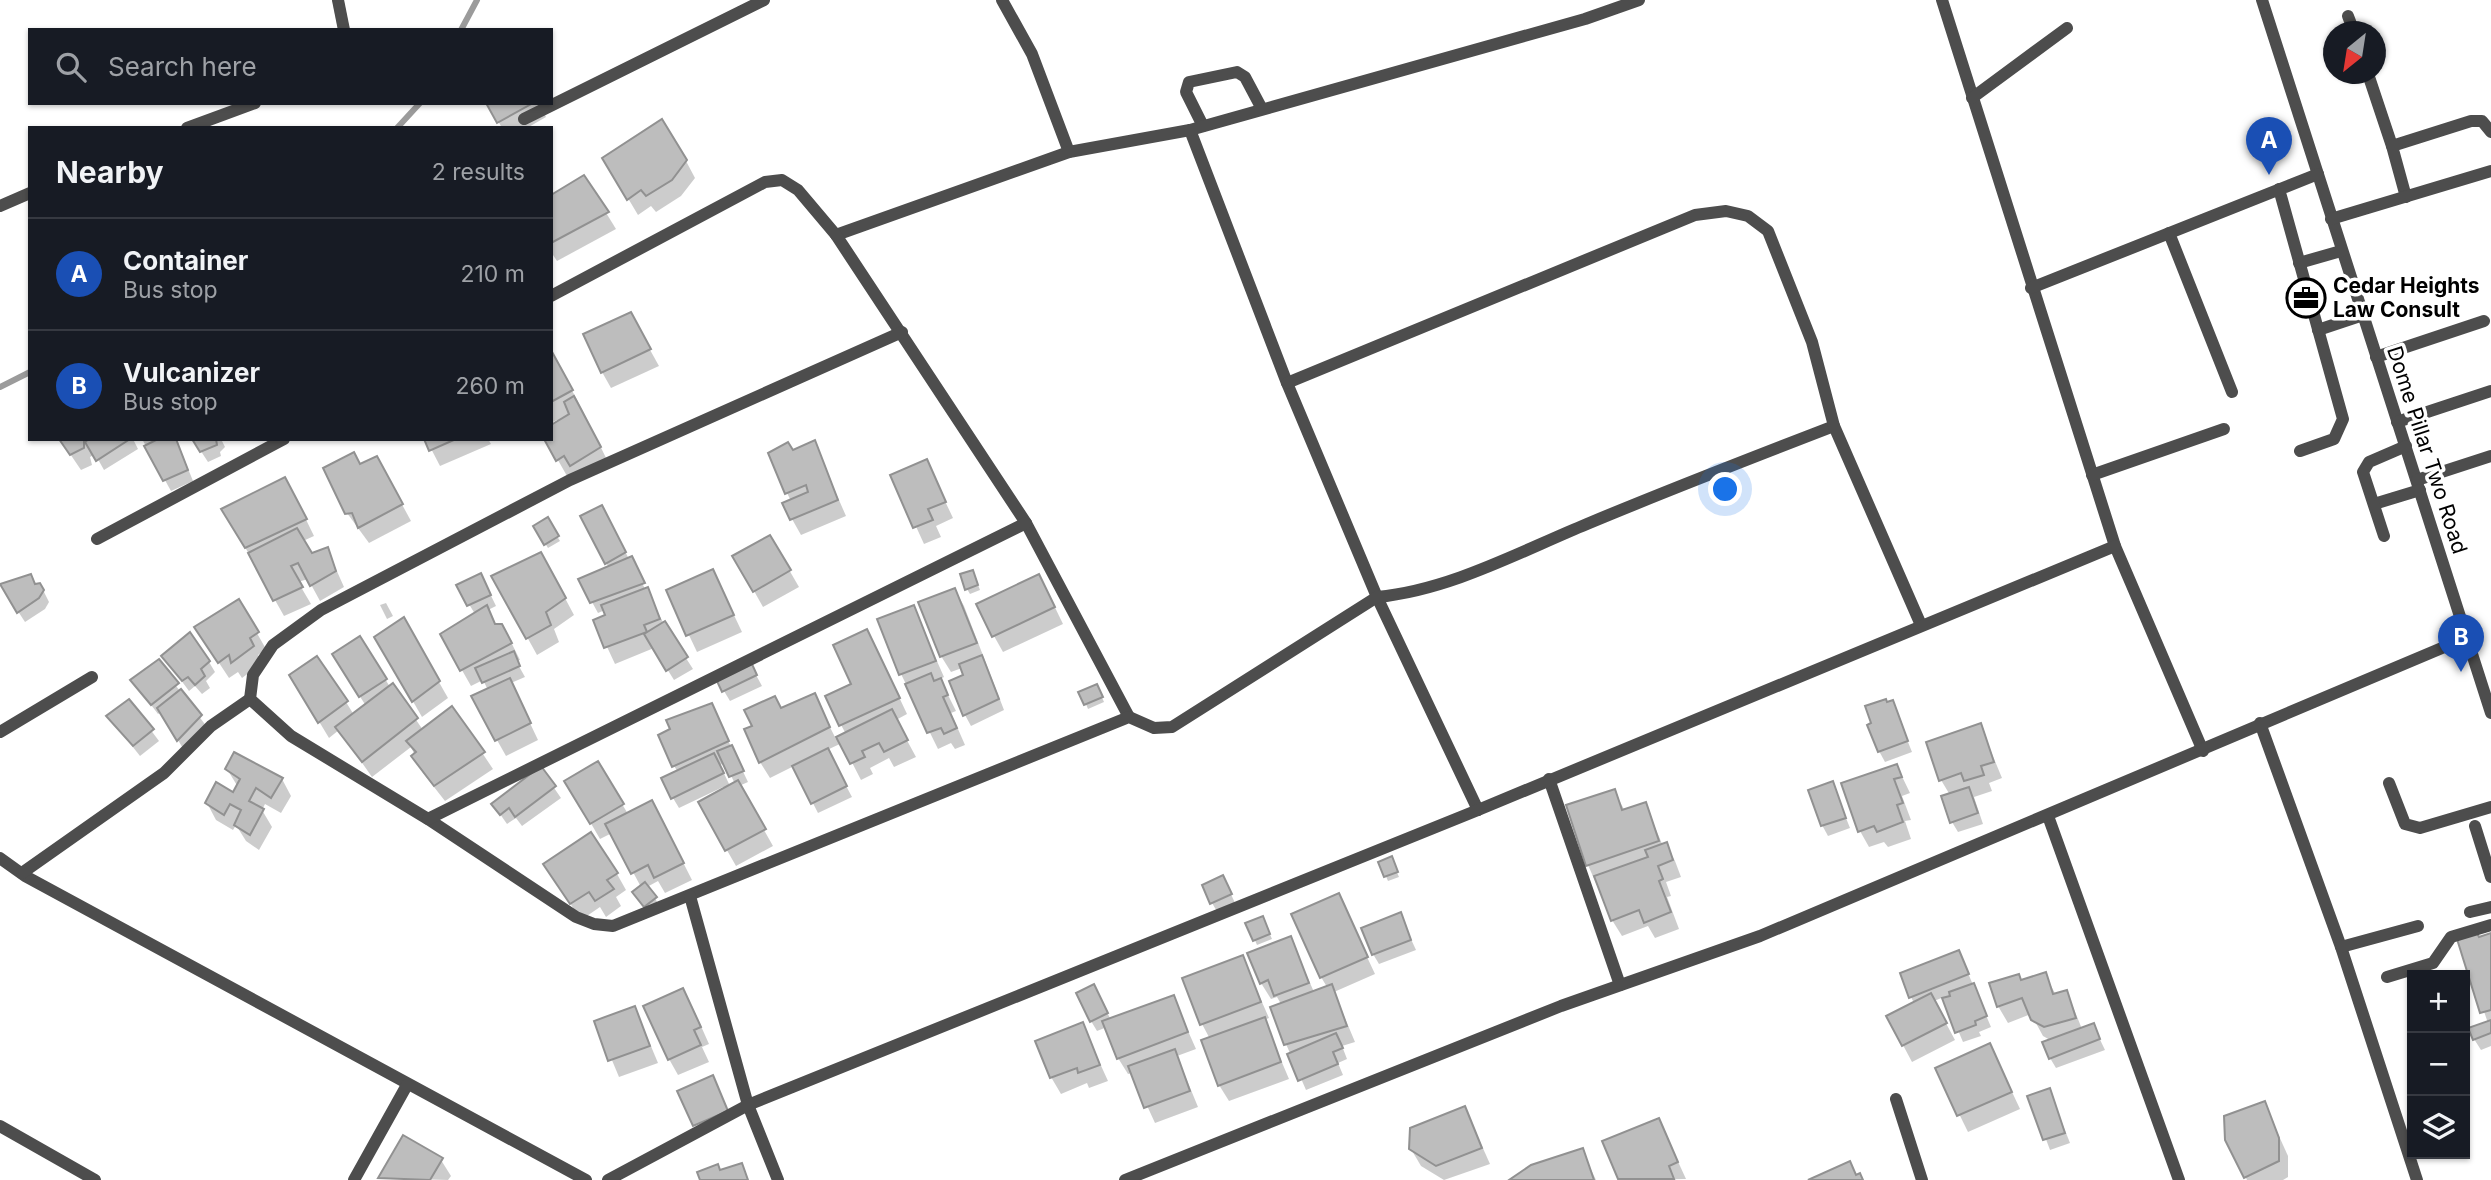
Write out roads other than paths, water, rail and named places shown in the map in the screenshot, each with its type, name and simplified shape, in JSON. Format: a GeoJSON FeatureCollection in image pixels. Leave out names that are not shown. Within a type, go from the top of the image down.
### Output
{"type":"FeatureCollection","features":[{"type":"Feature","properties":{"kind":"street"},"geometry":{"type":"LineString","coordinates":[[338,0],[344,28]]}},
{"type":"Feature","properties":{"kind":"street"},"geometry":{"type":"LineString","coordinates":[[553,105],[764,0]]}},
{"type":"Feature","properties":{"kind":"street"},"geometry":{"type":"LineString","coordinates":[[1002,0],[1032,54],[1069,152]]}},
{"type":"Feature","properties":{"kind":"street"},"geometry":{"type":"LineString","coordinates":[[836,235],[1069,152],[1197,128],[1585,19],[1639,0]]}},
{"type":"Feature","properties":{"kind":"street"},"geometry":{"type":"LineString","coordinates":[[1942,0],[2031,288],[2115,546],[2203,751]]}},
{"type":"Feature","properties":{"kind":"street","name":"Dome Pillar Two Road"},"geometry":{"type":"LineString","coordinates":[[2262,0],[2491,713]]}},
{"type":"Feature","properties":{"kind":"street"},"geometry":{"type":"LineString","coordinates":[[2348,16],[2350,21]]}},
{"type":"Feature","properties":{"kind":"street"},"geometry":{"type":"LineString","coordinates":[[1972,98],[2067,28]]}},
{"type":"Feature","properties":{"kind":"street"},"geometry":{"type":"LineString","coordinates":[[1262,109],[1245,77],[1237,72],[1189,82],[1186,92],[1287,383],[1377,597],[1478,810]]}},
{"type":"Feature","properties":{"kind":"street"},"geometry":{"type":"LineString","coordinates":[[2371,84],[2406,197]]}},
{"type":"Feature","properties":{"kind":"street"},"geometry":{"type":"LineString","coordinates":[[192,126],[250,105]]}},
{"type":"Feature","properties":{"kind":"street"},"geometry":{"type":"LineString","coordinates":[[524,119],[552,105]]}},
{"type":"Feature","properties":{"kind":"street"},"geometry":{"type":"LineString","coordinates":[[2392,145],[2471,121],[2482,121],[2491,132]]}},
{"type":"Feature","properties":{"kind":"street"},"geometry":{"type":"LineString","coordinates":[[2331,219],[2491,171]]}},
{"type":"Feature","properties":{"kind":"street"},"geometry":{"type":"LineString","coordinates":[[2031,288],[2318,174]]}},
{"type":"Feature","properties":{"kind":"street"},"geometry":{"type":"LineString","coordinates":[[553,295],[765,182],[782,180],[798,190],[836,235],[1026,523],[1129,718],[1154,728],[1171,727],[1377,597],[1411,593],[1467,573],[1662,492],[1834,426]]}},
{"type":"Feature","properties":{"kind":"street"},"geometry":{"type":"LineString","coordinates":[[2279,190],[2343,419],[2334,439],[2300,451]]}},
{"type":"Feature","properties":{"kind":"street"},"geometry":{"type":"LineString","coordinates":[[0,206],[28,194]]}},
{"type":"Feature","properties":{"kind":"street"},"geometry":{"type":"LineString","coordinates":[[1287,383],[1695,215],[1726,211],[1748,216],[1768,231],[1812,342],[1834,426],[1921,625]]}},
{"type":"Feature","properties":{"kind":"street"},"geometry":{"type":"LineString","coordinates":[[2169,233],[2232,392]]}},
{"type":"Feature","properties":{"kind":"street"},"geometry":{"type":"LineString","coordinates":[[2299,263],[2342,251]]}},
{"type":"Feature","properties":{"kind":"street"},"geometry":{"type":"LineString","coordinates":[[2318,330],[2363,315]]}},
{"type":"Feature","properties":{"kind":"street"},"geometry":{"type":"LineString","coordinates":[[2376,356],[2484,321]]}},
{"type":"Feature","properties":{"kind":"street"},"geometry":{"type":"LineString","coordinates":[[22,873],[164,774],[211,726],[250,699],[253,675],[273,645],[321,610],[570,480],[902,332]]}},
{"type":"Feature","properties":{"kind":"street"},"geometry":{"type":"LineString","coordinates":[[2398,422],[2491,391]]}},
{"type":"Feature","properties":{"kind":"street"},"geometry":{"type":"LineString","coordinates":[[2092,475],[2224,429]]}},
{"type":"Feature","properties":{"kind":"street"},"geometry":{"type":"LineString","coordinates":[[97,539],[281,441]]}},
{"type":"Feature","properties":{"kind":"street"},"geometry":{"type":"LineString","coordinates":[[2384,536],[2363,472],[2365,466],[2406,446]]}},
{"type":"Feature","properties":{"kind":"street"},"geometry":{"type":"LineString","coordinates":[[2374,504],[2491,456]]}},
{"type":"Feature","properties":{"kind":"street"},"geometry":{"type":"LineString","coordinates":[[428,819],[1026,523]]}},
{"type":"Feature","properties":{"kind":"street"},"geometry":{"type":"LineString","coordinates":[[608,1180],[748,1105],[1478,810],[2115,546]]}},
{"type":"Feature","properties":{"kind":"street"},"geometry":{"type":"LineString","coordinates":[[1125,1180],[1620,985],[1760,936],[2468,637]]}},
{"type":"Feature","properties":{"kind":"street"},"geometry":{"type":"LineString","coordinates":[[0,732],[92,677]]}},
{"type":"Feature","properties":{"kind":"street"},"geometry":{"type":"LineString","coordinates":[[250,699],[291,736],[428,819],[576,917],[594,924],[612,926],[1129,718]]}},
{"type":"Feature","properties":{"kind":"street"},"geometry":{"type":"LineString","coordinates":[[2260,723],[2341,947],[2417,1180]]}},
{"type":"Feature","properties":{"kind":"street"},"geometry":{"type":"LineString","coordinates":[[1549,779],[1620,985]]}},
{"type":"Feature","properties":{"kind":"street"},"geometry":{"type":"LineString","coordinates":[[2389,783],[2405,824],[2412,827],[2420,828],[2491,807]]}},
{"type":"Feature","properties":{"kind":"street"},"geometry":{"type":"LineString","coordinates":[[2048,816],[2179,1180]]}},
{"type":"Feature","properties":{"kind":"street"},"geometry":{"type":"LineString","coordinates":[[2475,826],[2486,841],[2491,877]]}},
{"type":"Feature","properties":{"kind":"street"},"geometry":{"type":"LineString","coordinates":[[0,858],[22,873],[407,1085],[586,1180]]}},
{"type":"Feature","properties":{"kind":"street"},"geometry":{"type":"LineString","coordinates":[[690,896],[748,1105],[778,1180]]}},
{"type":"Feature","properties":{"kind":"street"},"geometry":{"type":"LineString","coordinates":[[2470,912],[2491,907]]}},
{"type":"Feature","properties":{"kind":"street"},"geometry":{"type":"LineString","coordinates":[[2387,977],[2433,962],[2451,937],[2491,925]]}},
{"type":"Feature","properties":{"kind":"street"},"geometry":{"type":"LineString","coordinates":[[2341,947],[2418,926]]}},
{"type":"Feature","properties":{"kind":"street"},"geometry":{"type":"LineString","coordinates":[[355,1180],[407,1085]]}},
{"type":"Feature","properties":{"kind":"street"},"geometry":{"type":"LineString","coordinates":[[1896,1099],[1923,1180]]}},
{"type":"Feature","properties":{"kind":"street"},"geometry":{"type":"LineString","coordinates":[[0,1126],[95,1180]]}},
{"type":"Feature","properties":{"kind":"waterway"},"geometry":{"type":"LineString","coordinates":[[462,28],[477,0]]}},
{"type":"Feature","properties":{"kind":"waterway"},"geometry":{"type":"LineString","coordinates":[[399,126],[418,105]]}},
{"type":"Feature","properties":{"kind":"waterway"},"geometry":{"type":"LineString","coordinates":[[0,387],[28,373]]}},
{"type":"Feature","properties":{"kind":"place","name":"Container"},"geometry":{"type":"Point","coordinates":[2269,175]}},
{"type":"Feature","properties":{"kind":"place","name":"Cedar Heights Law Consult"},"geometry":{"type":"Point","coordinates":[2306,298]}},
{"type":"Feature","properties":{"kind":"place","name":"Vulcanizer"},"geometry":{"type":"Point","coordinates":[2461,672]}}]}
